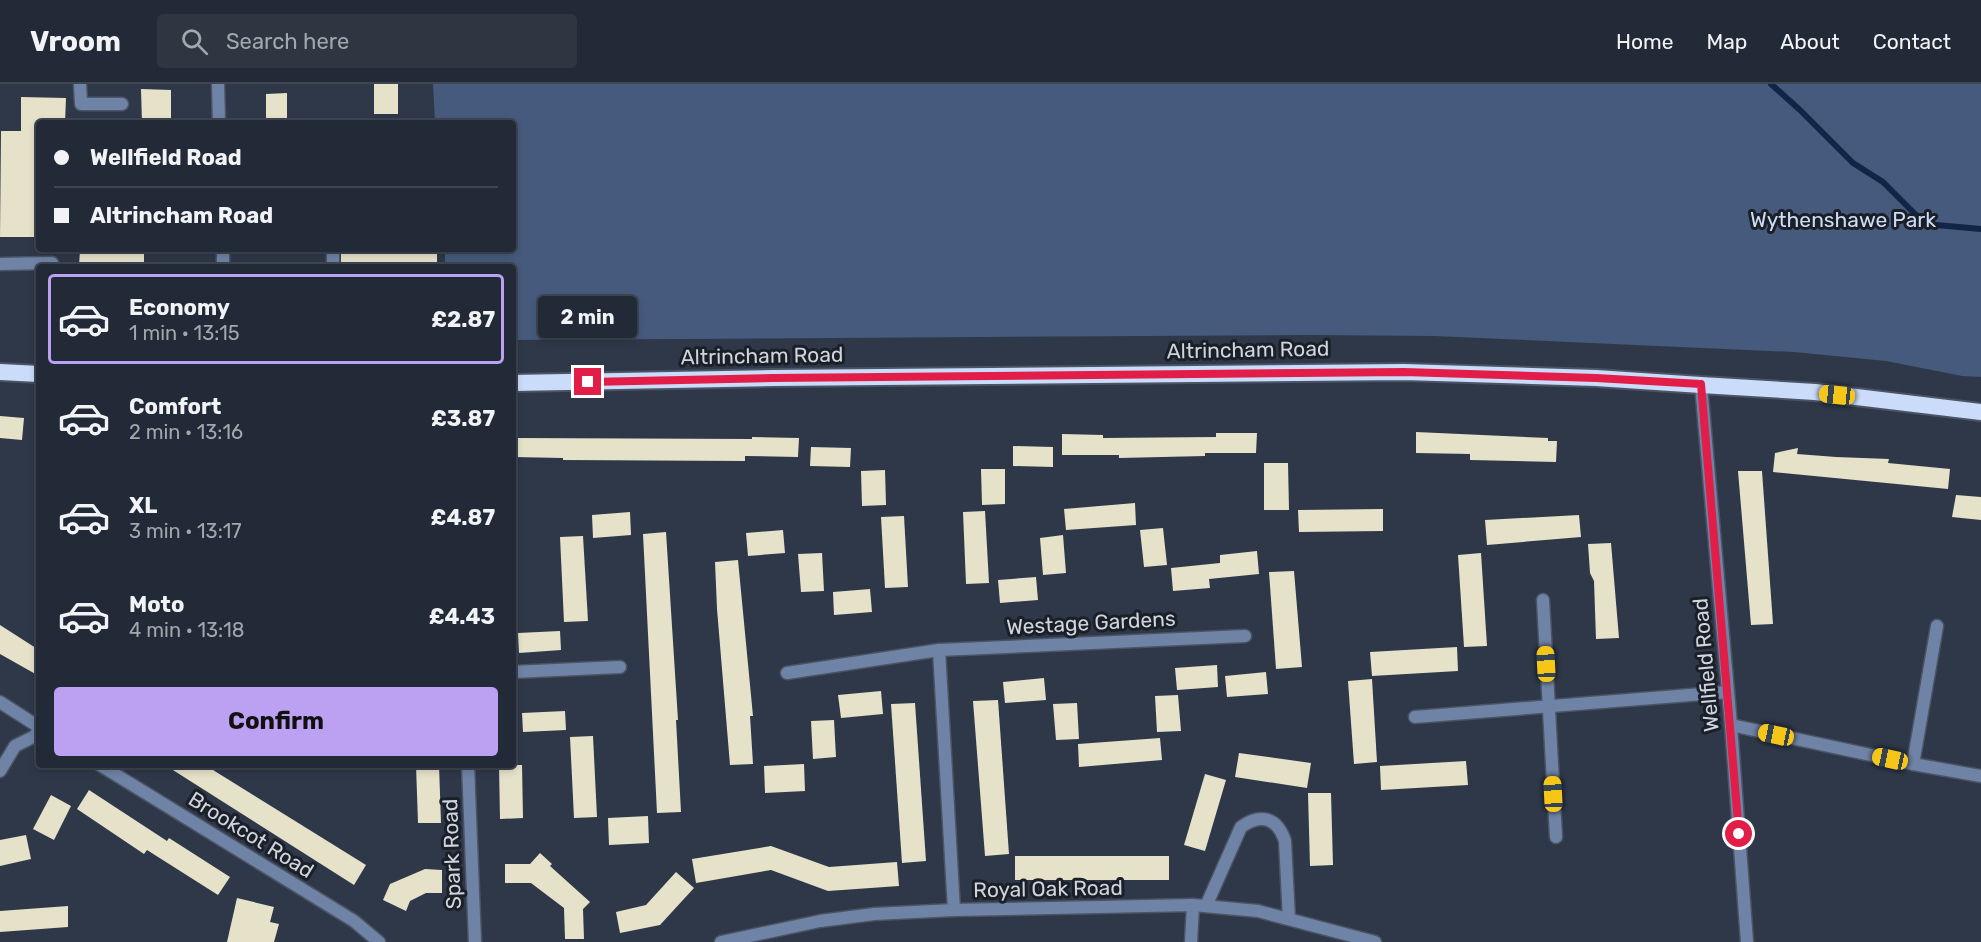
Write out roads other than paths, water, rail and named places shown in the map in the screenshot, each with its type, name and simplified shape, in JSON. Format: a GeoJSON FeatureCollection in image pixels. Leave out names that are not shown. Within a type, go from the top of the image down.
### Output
{"type":"FeatureCollection","features":[{"type":"Feature","properties":{"kind":"highway"},"geometry":{"type":"LineString","coordinates":[[0,372],[36,374]]}},
{"type":"Feature","properties":{"kind":"highway","name":"Altrincham Road"},"geometry":{"type":"LineString","coordinates":[[516,383],[1404,372],[1701,384],[1826,394],[1981,412]]}},
{"type":"Feature","properties":{"kind":"street"},"geometry":{"type":"LineString","coordinates":[[80,84],[81,104],[122,104]]}},
{"type":"Feature","properties":{"kind":"street"},"geometry":{"type":"LineString","coordinates":[[218,84],[219,120]]}},
{"type":"Feature","properties":{"kind":"street"},"geometry":{"type":"LineString","coordinates":[[0,264],[52,263]]}},
{"type":"Feature","properties":{"kind":"street","name":"Wellfield Road"},"geometry":{"type":"LineString","coordinates":[[1701,384],[1731,725],[1747,942]]}},
{"type":"Feature","properties":{"kind":"street"},"geometry":{"type":"LineString","coordinates":[[1543,600],[1556,837]]}},
{"type":"Feature","properties":{"kind":"street"},"geometry":{"type":"LineString","coordinates":[[1913,764],[1937,626]]}},
{"type":"Feature","properties":{"kind":"street","name":"Westage Gardens"},"geometry":{"type":"LineString","coordinates":[[787,673],[939,650],[1245,636]]}},
{"type":"Feature","properties":{"kind":"street"},"geometry":{"type":"LineString","coordinates":[[939,650],[954,910]]}},
{"type":"Feature","properties":{"kind":"street"},"geometry":{"type":"LineString","coordinates":[[516,672],[620,667]]}},
{"type":"Feature","properties":{"kind":"street"},"geometry":{"type":"LineString","coordinates":[[1415,717],[1728,692]]}},
{"type":"Feature","properties":{"kind":"street"},"geometry":{"type":"LineString","coordinates":[[0,702],[36,726]]}},
{"type":"Feature","properties":{"kind":"street"},"geometry":{"type":"LineString","coordinates":[[1731,725],[1913,764],[1981,776]]}},
{"type":"Feature","properties":{"kind":"street"},"geometry":{"type":"LineString","coordinates":[[0,771],[15,746],[36,734]]}},
{"type":"Feature","properties":{"kind":"street","name":"Brookcot Road"},"geometry":{"type":"LineString","coordinates":[[105,768],[354,921],[379,942]]}},
{"type":"Feature","properties":{"kind":"street","name":"Spark Road"},"geometry":{"type":"LineString","coordinates":[[468,768],[475,942]]}},
{"type":"Feature","properties":{"kind":"street"},"geometry":{"type":"LineString","coordinates":[[1191,942],[1200,906],[1240,827],[1261,819],[1272,821],[1281,829],[1284,841],[1289,919]]}},
{"type":"Feature","properties":{"kind":"street","name":"Royal Oak Road"},"geometry":{"type":"LineString","coordinates":[[721,942],[756,938],[820,921],[862,915],[954,910],[1200,906],[1258,911],[1375,942]]}},
{"type":"Feature","properties":{"kind":"waterway"},"geometry":{"type":"LineString","coordinates":[[1771,84],[1853,163],[1883,182],[1925,224],[1981,229]]}},
{"type":"Feature","properties":{"kind":"park label","name":"Wythenshawe Park"},"geometry":{"type":"Point","coordinates":[1843,220]}}]}
